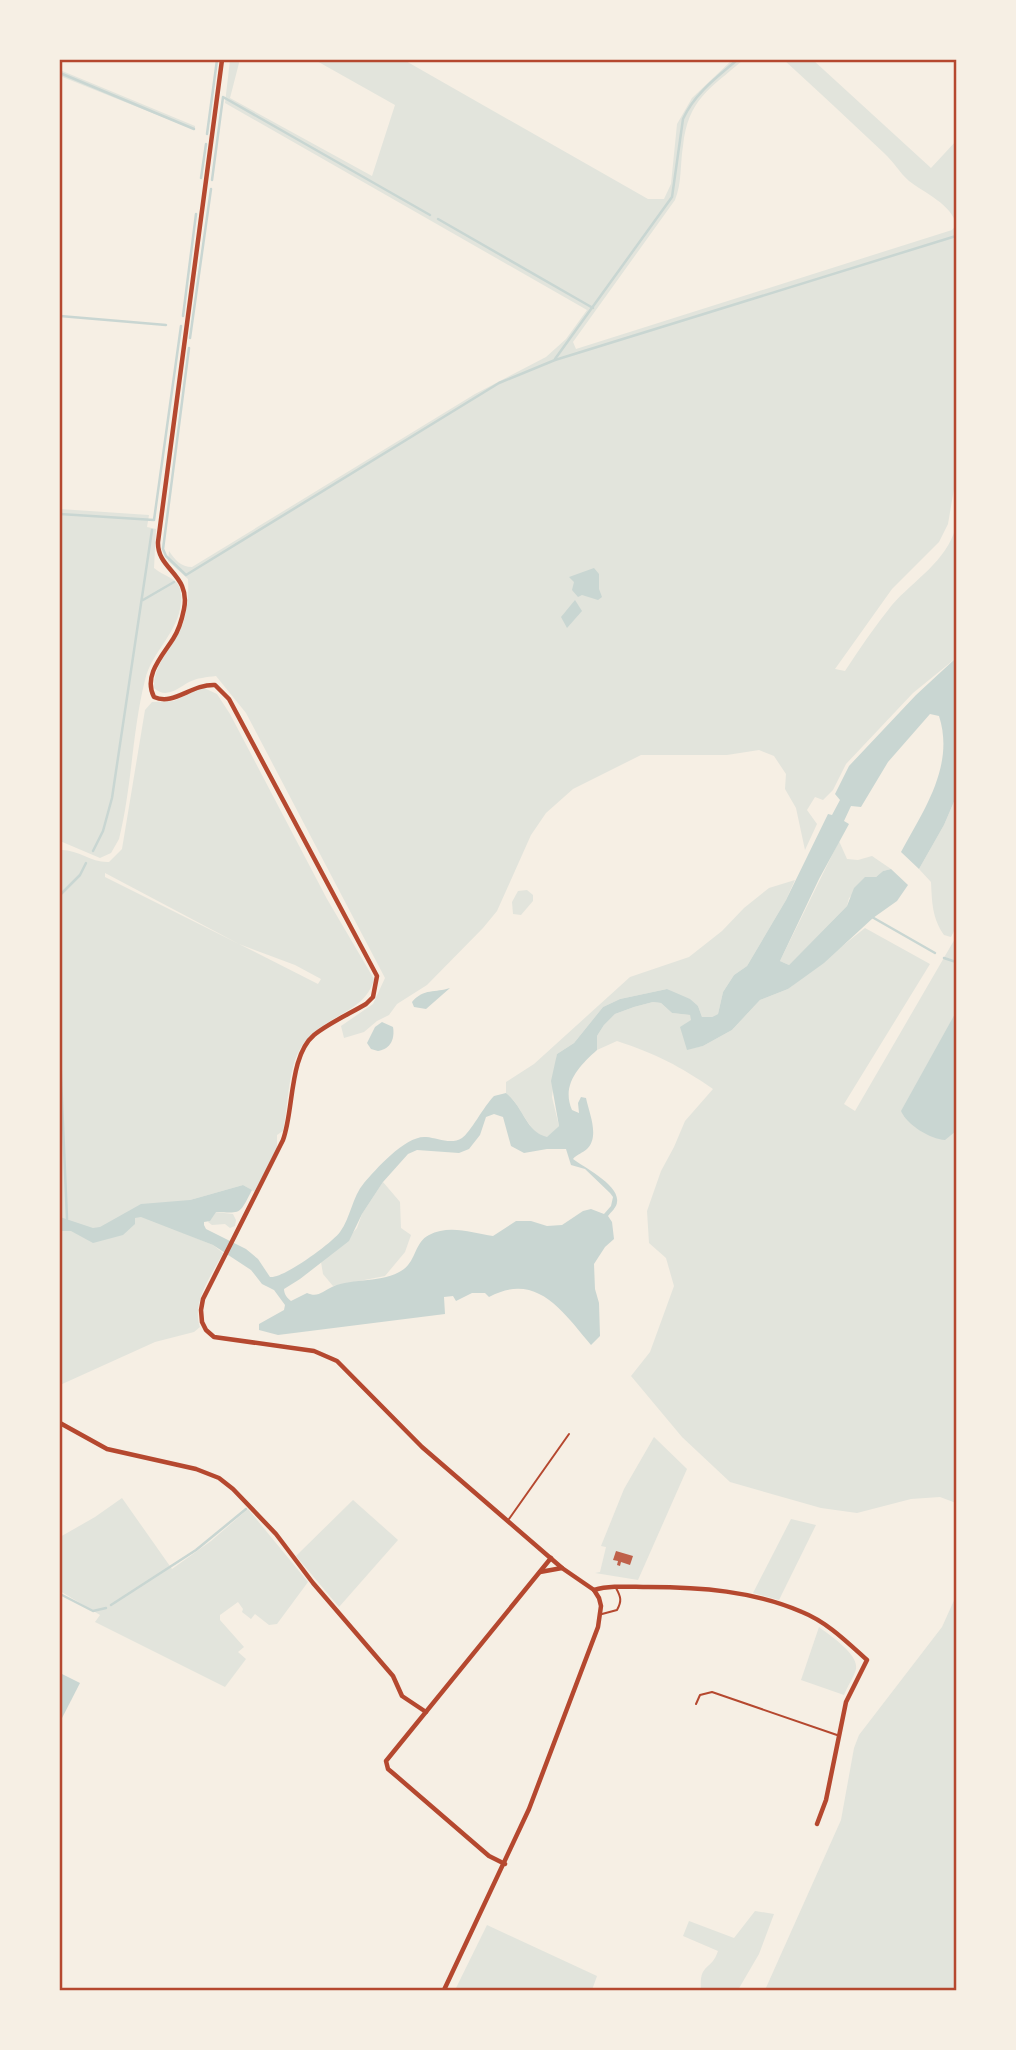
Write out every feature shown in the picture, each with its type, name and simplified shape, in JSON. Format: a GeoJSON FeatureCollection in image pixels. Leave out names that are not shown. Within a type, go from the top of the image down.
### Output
{"type":"FeatureCollection","features":[{"type":"Feature","properties":{"kind":"street"},"geometry":{"type":"LineString","coordinates":[[222,60],[158,541],[160,555],[184,586],[185,601],[180,624],[153,671],[151,691],[154,697],[169,700],[195,687],[215,685],[229,699],[377,976],[373,997],[313,1036],[303,1050],[297,1066],[287,1130],[235,1239],[203,1298],[201,1318],[206,1330],[218,1339],[302,1349],[333,1357],[422,1447],[562,1568],[594,1590],[599,1598],[601,1614],[559,1733],[505,1864],[444,1990]]}},
{"type":"Feature","properties":{"kind":"street"},"geometry":{"type":"LineString","coordinates":[[60,1423],[107,1449],[196,1469],[219,1478],[233,1489],[276,1534],[313,1583],[393,1676],[402,1696],[426,1712]]}},
{"type":"Feature","properties":{"kind":"street"},"geometry":{"type":"LineString","coordinates":[[505,1864],[489,1856],[386,1765],[387,1759],[551,1558]]}},
{"type":"Feature","properties":{"kind":"street"},"geometry":{"type":"LineString","coordinates":[[539,1572],[562,1568]]}},
{"type":"Feature","properties":{"kind":"street"},"geometry":{"type":"LineString","coordinates":[[594,1590],[615,1587],[700,1588],[775,1602],[804,1612],[827,1626],[867,1660],[846,1702],[826,1800],[817,1824]]}},
{"type":"Feature","properties":{"kind":"lane"},"geometry":{"type":"LineString","coordinates":[[508,1521],[569,1434]]}},
{"type":"Feature","properties":{"kind":"lane"},"geometry":{"type":"LineString","coordinates":[[601,1614],[617,1610],[621,1604],[621,1597],[615,1587]]}},
{"type":"Feature","properties":{"kind":"lane"},"geometry":{"type":"LineString","coordinates":[[696,1704],[700,1695],[712,1692],[838,1735]]}},
{"type":"Feature","properties":{"kind":"shaded area"},"geometry":{"type":"Polygon","coordinates":[[[230,60],[238,60],[239,63],[230,98],[372,176],[395,105],[315,60],[404,60],[648,199],[664,199],[671,184],[677,124],[692,98],[732,60],[743,60],[702,96],[695,106],[686,130],[675,200],[573,342],[576,349],[952,230],[956,225],[956,477],[948,524],[939,542],[892,589],[835,669],[845,671],[892,605],[945,550],[956,527],[956,658],[913,693],[846,764],[833,790],[823,800],[815,797],[807,810],[817,824],[805,850],[796,808],[785,789],[786,774],[774,756],[759,750],[727,755],[641,755],[573,789],[546,813],[531,835],[497,911],[483,928],[427,985],[397,1004],[389,1015],[364,1032],[344,1038],[341,1026],[373,1004],[385,978],[246,713],[216,676],[189,682],[167,693],[154,688],[159,666],[182,627],[188,600],[188,579],[168,561],[169,551],[179,562],[192,567],[475,394],[546,357],[566,339],[587,310],[225,103],[230,60]]]}},
{"type":"Feature","properties":{"kind":"shaded area"},"geometry":{"type":"Polygon","coordinates":[[[784,60],[813,60],[931,168],[956,141],[956,225],[944,205],[909,181],[887,156],[784,60]]]}},
{"type":"Feature","properties":{"kind":"shaded area"},"geometry":{"type":"Polygon","coordinates":[[[60,70],[195,126],[195,130],[60,76],[60,70]]]}},
{"type":"Feature","properties":{"kind":"shaded area"},"geometry":{"type":"Polygon","coordinates":[[[60,509],[149,515],[147,527],[156,529],[154,568],[174,580],[181,594],[176,623],[153,660],[145,680],[119,839],[111,853],[100,858],[60,841],[60,509]]]}},
{"type":"Feature","properties":{"kind":"shaded area"},"geometry":{"type":"Polygon","coordinates":[[[594,568],[599,574],[602,597],[598,600],[582,595],[578,597],[572,590],[574,582],[569,577],[594,568]]]}},
{"type":"Feature","properties":{"kind":"shaded area"},"geometry":{"type":"Polygon","coordinates":[[[575,600],[582,611],[567,628],[561,617],[575,600]]]}},
{"type":"Feature","properties":{"kind":"shaded area"},"geometry":{"type":"Polygon","coordinates":[[[956,658],[956,797],[944,825],[919,869],[901,852],[935,787],[940,769],[943,734],[939,716],[930,714],[888,762],[861,807],[851,806],[844,821],[849,824],[780,961],[789,965],[847,906],[854,888],[865,877],[876,877],[891,869],[908,885],[897,901],[873,918],[824,963],[788,989],[760,1000],[732,1030],[703,1046],[687,1050],[680,1027],[691,1020],[690,1015],[672,1013],[661,1003],[653,1002],[615,1014],[597,1036],[597,1050],[578,1069],[570,1084],[569,1101],[572,1110],[579,1113],[578,1103],[581,1097],[586,1098],[593,1131],[591,1144],[573,1159],[607,1183],[613,1189],[617,1202],[608,1216],[612,1222],[614,1239],[594,1264],[600,1336],[591,1345],[548,1299],[521,1289],[506,1290],[489,1297],[485,1293],[472,1293],[456,1301],[453,1296],[444,1297],[445,1314],[278,1335],[259,1330],[259,1324],[284,1310],[285,1305],[274,1290],[262,1284],[251,1270],[213,1245],[141,1217],[135,1218],[135,1224],[123,1235],[93,1243],[71,1231],[60,1231],[60,1217],[93,1228],[100,1227],[141,1204],[190,1200],[243,1185],[252,1190],[242,1208],[235,1212],[216,1212],[204,1225],[206,1229],[246,1249],[258,1259],[270,1277],[276,1276],[318,1252],[340,1232],[360,1189],[392,1154],[418,1138],[449,1141],[462,1138],[494,1096],[506,1093],[534,1130],[547,1137],[559,1126],[551,1081],[557,1054],[574,1043],[603,1007],[620,999],[667,989],[690,999],[698,1006],[702,1017],[718,1014],[723,992],[734,975],[747,966],[786,900],[828,814],[832,815],[840,800],[835,794],[849,766],[916,695],[956,658]],[[494,1114],[486,1117],[480,1135],[469,1149],[459,1153],[417,1150],[408,1154],[383,1182],[362,1214],[349,1241],[284,1289],[287,1297],[291,1301],[307,1293],[317,1294],[341,1284],[396,1274],[408,1265],[424,1238],[437,1232],[461,1230],[493,1236],[516,1221],[531,1221],[547,1226],[562,1225],[583,1211],[591,1209],[604,1214],[611,1206],[613,1197],[585,1169],[571,1165],[566,1149],[524,1153],[511,1146],[503,1117],[494,1114]]]}},
{"type":"Feature","properties":{"kind":"shaded area"},"geometry":{"type":"Polygon","coordinates":[[[202,687],[217,694],[327,899],[374,979],[361,1001],[317,1030],[299,1051],[290,1079],[283,1131],[277,1135],[277,1147],[255,1192],[243,1185],[190,1200],[174,1229],[213,1245],[223,1253],[200,1298],[200,1327],[194,1332],[155,1342],[60,1385],[60,850],[109,862],[122,849],[145,710],[152,702],[174,701],[202,687]],[[105,873],[105,877],[239,944],[105,873]],[[239,944],[318,984],[321,979],[295,965],[239,944]]]}},
{"type":"Feature","properties":{"kind":"shaded area"},"geometry":{"type":"Polygon","coordinates":[[[956,797],[956,927],[951,937],[944,935],[937,922],[932,903],[931,882],[919,869],[944,825],[956,797]]]}},
{"type":"Feature","properties":{"kind":"shaded area"},"geometry":{"type":"Polygon","coordinates":[[[839,841],[847,859],[858,860],[872,856],[891,869],[871,877],[849,898],[847,906],[789,965],[780,961],[839,841]]]}},
{"type":"Feature","properties":{"kind":"shaded area"},"geometry":{"type":"Polygon","coordinates":[[[795,880],[747,966],[734,975],[723,992],[718,1014],[702,1017],[698,1006],[667,989],[620,999],[603,1007],[574,1043],[557,1054],[552,1097],[559,1126],[547,1138],[534,1130],[506,1093],[506,1082],[534,1064],[630,977],[689,957],[769,888],[795,880]]]}},
{"type":"Feature","properties":{"kind":"shaded area"},"geometry":{"type":"Polygon","coordinates":[[[527,890],[533,895],[533,901],[521,915],[513,914],[512,902],[518,891],[527,890]]]}},
{"type":"Feature","properties":{"kind":"shaded area"},"geometry":{"type":"Polygon","coordinates":[[[865,928],[930,964],[844,1104],[855,1111],[956,937],[956,1503],[940,1497],[911,1499],[857,1513],[821,1508],[730,1482],[682,1437],[631,1376],[650,1352],[674,1286],[666,1258],[649,1243],[647,1211],[661,1171],[685,1121],[713,1089],[667,1061],[617,1041],[597,1050],[597,1036],[615,1014],[653,1002],[661,1003],[672,1013],[690,1015],[692,1019],[688,1049],[703,1046],[732,1030],[760,1000],[788,989],[865,928]]]}},
{"type":"Feature","properties":{"kind":"shaded area"},"geometry":{"type":"Polygon","coordinates":[[[450,988],[426,1009],[414,1007],[412,1002],[421,995],[450,988]]]}},
{"type":"Feature","properties":{"kind":"shaded area"},"geometry":{"type":"Polygon","coordinates":[[[956,1012],[956,1131],[945,1140],[920,1130],[908,1121],[901,1111],[956,1012]]]}},
{"type":"Feature","properties":{"kind":"shaded area"},"geometry":{"type":"Polygon","coordinates":[[[382,1022],[393,1027],[393,1035],[389,1045],[378,1051],[371,1049],[367,1043],[375,1027],[382,1022]]]}},
{"type":"Feature","properties":{"kind":"shaded area"},"geometry":{"type":"Polygon","coordinates":[[[383,1182],[400,1202],[401,1228],[411,1235],[405,1252],[385,1276],[333,1286],[323,1274],[321,1262],[357,1228],[362,1214],[383,1182]]]}},
{"type":"Feature","properties":{"kind":"shaded area"},"geometry":{"type":"Polygon","coordinates":[[[215,1212],[233,1214],[235,1226],[230,1228],[225,1224],[212,1225],[208,1222],[215,1212]]]}},
{"type":"Feature","properties":{"kind":"shaded area"},"geometry":{"type":"Polygon","coordinates":[[[654,1437],[687,1469],[638,1580],[595,1573],[600,1572],[606,1547],[601,1546],[624,1489],[654,1437]]]}},
{"type":"Feature","properties":{"kind":"shaded area"},"geometry":{"type":"Polygon","coordinates":[[[122,1498],[172,1569],[211,1541],[248,1509],[308,1582],[277,1624],[269,1625],[255,1614],[251,1619],[242,1612],[238,1602],[220,1615],[220,1620],[244,1647],[238,1652],[246,1659],[225,1687],[95,1622],[100,1615],[60,1591],[60,1537],[122,1498]]]}},
{"type":"Feature","properties":{"kind":"shaded area"},"geometry":{"type":"Polygon","coordinates":[[[353,1500],[398,1540],[339,1607],[296,1556],[353,1500]]]}},
{"type":"Feature","properties":{"kind":"shaded area"},"geometry":{"type":"Polygon","coordinates":[[[791,1519],[816,1525],[779,1600],[753,1593],[791,1519]]]}},
{"type":"Feature","properties":{"kind":"shaded area"},"geometry":{"type":"Polygon","coordinates":[[[956,1596],[956,1990],[765,1990],[841,1820],[854,1748],[859,1735],[942,1627],[956,1596]]]}},
{"type":"Feature","properties":{"kind":"shaded area"},"geometry":{"type":"Polygon","coordinates":[[[819,1627],[842,1645],[856,1663],[855,1672],[844,1695],[801,1680],[819,1627]]]}},
{"type":"Feature","properties":{"kind":"shaded area"},"geometry":{"type":"Polygon","coordinates":[[[60,1673],[80,1683],[60,1722],[60,1673]]]}},
{"type":"Feature","properties":{"kind":"shaded area"},"geometry":{"type":"Polygon","coordinates":[[[755,1911],[774,1914],[759,1954],[738,1990],[701,1990],[702,1975],[718,1951],[683,1936],[689,1921],[734,1938],[755,1911]]]}},
{"type":"Feature","properties":{"kind":"shaded area"},"geometry":{"type":"Polygon","coordinates":[[[487,1925],[597,1976],[592,1990],[455,1990],[487,1925]]]}},
{"type":"Feature","properties":{"kind":"building"},"geometry":{"type":"Polygon","coordinates":[[[616,1551],[633,1556],[630,1565],[621,1562],[620,1566],[617,1565],[618,1561],[613,1560],[616,1551]]]}},
{"type":"Feature","properties":{"kind":"waterway"},"geometry":{"type":"LineString","coordinates":[[207,134],[217,60]]}},
{"type":"Feature","properties":{"kind":"waterway"},"geometry":{"type":"LineString","coordinates":[[555,359],[672,197],[683,119],[688,110],[707,86],[737,60]]}},
{"type":"Feature","properties":{"kind":"waterway"},"geometry":{"type":"LineString","coordinates":[[60,73],[194,129]]}},
{"type":"Feature","properties":{"kind":"waterway"},"geometry":{"type":"LineString","coordinates":[[212,180],[223,97],[430,215]]}},
{"type":"Feature","properties":{"kind":"waterway"},"geometry":{"type":"LineString","coordinates":[[201,178],[206,144]]}},
{"type":"Feature","properties":{"kind":"waterway"},"geometry":{"type":"LineString","coordinates":[[190,338],[211,189]]}},
{"type":"Feature","properties":{"kind":"waterway"},"geometry":{"type":"LineString","coordinates":[[183,316],[196,214]]}},
{"type":"Feature","properties":{"kind":"waterway"},"geometry":{"type":"LineString","coordinates":[[438,219],[593,308]]}},
{"type":"Feature","properties":{"kind":"waterway"},"geometry":{"type":"LineString","coordinates":[[189,348],[163,549],[166,556],[186,575],[499,383],[555,360],[956,236]]}},
{"type":"Feature","properties":{"kind":"waterway"},"geometry":{"type":"LineString","coordinates":[[60,316],[166,325]]}},
{"type":"Feature","properties":{"kind":"waterway"},"geometry":{"type":"LineString","coordinates":[[60,514],[154,520],[181,326]]}},
{"type":"Feature","properties":{"kind":"waterway"},"geometry":{"type":"LineString","coordinates":[[93,851],[103,831],[112,798],[152,530]]}},
{"type":"Feature","properties":{"kind":"waterway"},"geometry":{"type":"LineString","coordinates":[[143,600],[174,582]]}},
{"type":"Feature","properties":{"kind":"waterway"},"geometry":{"type":"LineString","coordinates":[[60,895],[80,875],[86,863]]}},
{"type":"Feature","properties":{"kind":"waterway"},"geometry":{"type":"LineString","coordinates":[[872,917],[935,953]]}},
{"type":"Feature","properties":{"kind":"waterway"},"geometry":{"type":"LineString","coordinates":[[944,958],[956,962]]}},
{"type":"Feature","properties":{"kind":"waterway"},"geometry":{"type":"LineString","coordinates":[[60,1053],[67,1219]]}},
{"type":"Feature","properties":{"kind":"waterway"},"geometry":{"type":"LineString","coordinates":[[111,1605],[196,1550],[246,1509]]}},
{"type":"Feature","properties":{"kind":"waterway"},"geometry":{"type":"LineString","coordinates":[[60,1594],[93,1611],[106,1608]]}}]}
